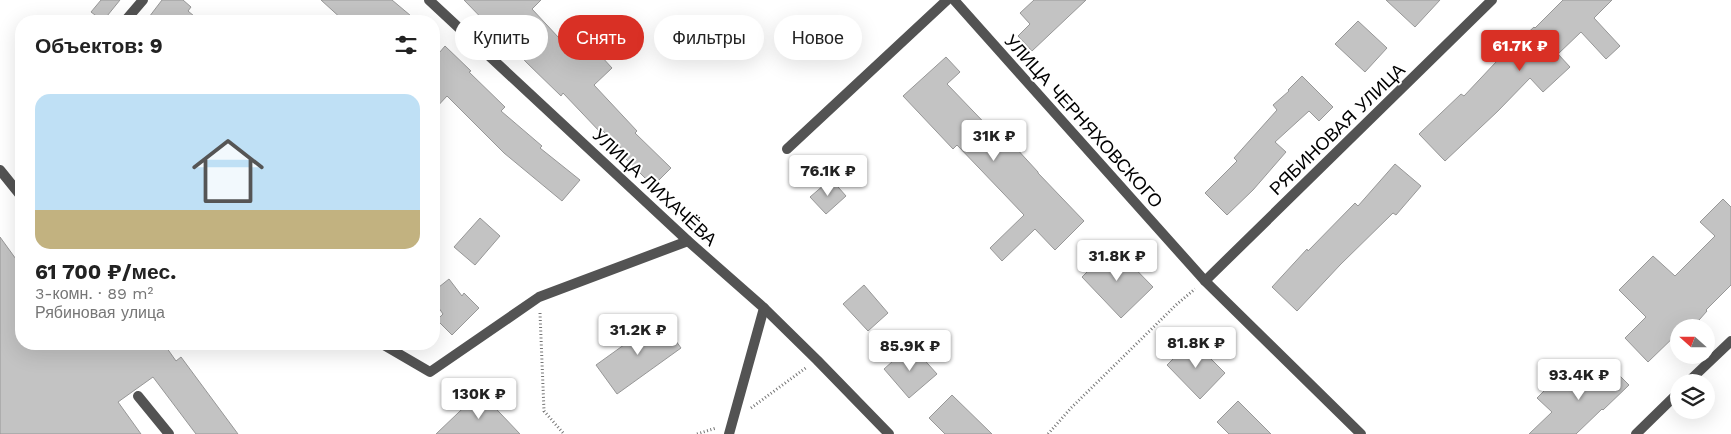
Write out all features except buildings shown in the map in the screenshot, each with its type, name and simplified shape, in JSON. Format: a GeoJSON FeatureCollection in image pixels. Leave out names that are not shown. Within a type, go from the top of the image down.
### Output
{"type":"FeatureCollection","features":[{"type":"Feature","properties":{"kind":"street"},"geometry":{"type":"LineString","coordinates":[[130,15],[143,0]]}},
{"type":"Feature","properties":{"kind":"street","name":"УЛИЦА ЛИХАЧЁВА"},"geometry":{"type":"LineString","coordinates":[[429,0],[688,241],[764,308],[889,434]]}},
{"type":"Feature","properties":{"kind":"street"},"geometry":{"type":"LineString","coordinates":[[787,149],[947,0]]}},
{"type":"Feature","properties":{"kind":"street","name":"УЛИЦА ЧЕРНЯХОВСКОГО"},"geometry":{"type":"LineString","coordinates":[[954,0],[1205,281],[1360,434]]}},
{"type":"Feature","properties":{"kind":"street","name":"РЯБИНОВАЯ УЛИЦА"},"geometry":{"type":"LineString","coordinates":[[1205,281],[1492,0]]}},
{"type":"Feature","properties":{"kind":"street"},"geometry":{"type":"LineString","coordinates":[[0,170],[15,189]]}},
{"type":"Feature","properties":{"kind":"street"},"geometry":{"type":"LineString","coordinates":[[392,350],[430,372],[539,297],[688,241]]}},
{"type":"Feature","properties":{"kind":"street"},"geometry":{"type":"LineString","coordinates":[[729,434],[764,308]]}},
{"type":"Feature","properties":{"kind":"street"},"geometry":{"type":"LineString","coordinates":[[1696,374],[1731,341]]}},
{"type":"Feature","properties":{"kind":"street"},"geometry":{"type":"LineString","coordinates":[[138,396],[169,434]]}},
{"type":"Feature","properties":{"kind":"street"},"geometry":{"type":"LineString","coordinates":[[1636,434],[1670,401]]}},
{"type":"Feature","properties":{"kind":"path"},"geometry":{"type":"LineString","coordinates":[[1048,434],[1071,408],[1177,304],[1205,281]]}},
{"type":"Feature","properties":{"kind":"path"},"geometry":{"type":"LineString","coordinates":[[539,297],[544,410],[564,434]]}},
{"type":"Feature","properties":{"kind":"path"},"geometry":{"type":"LineString","coordinates":[[697,434],[732,422],[817,360]]}}]}
